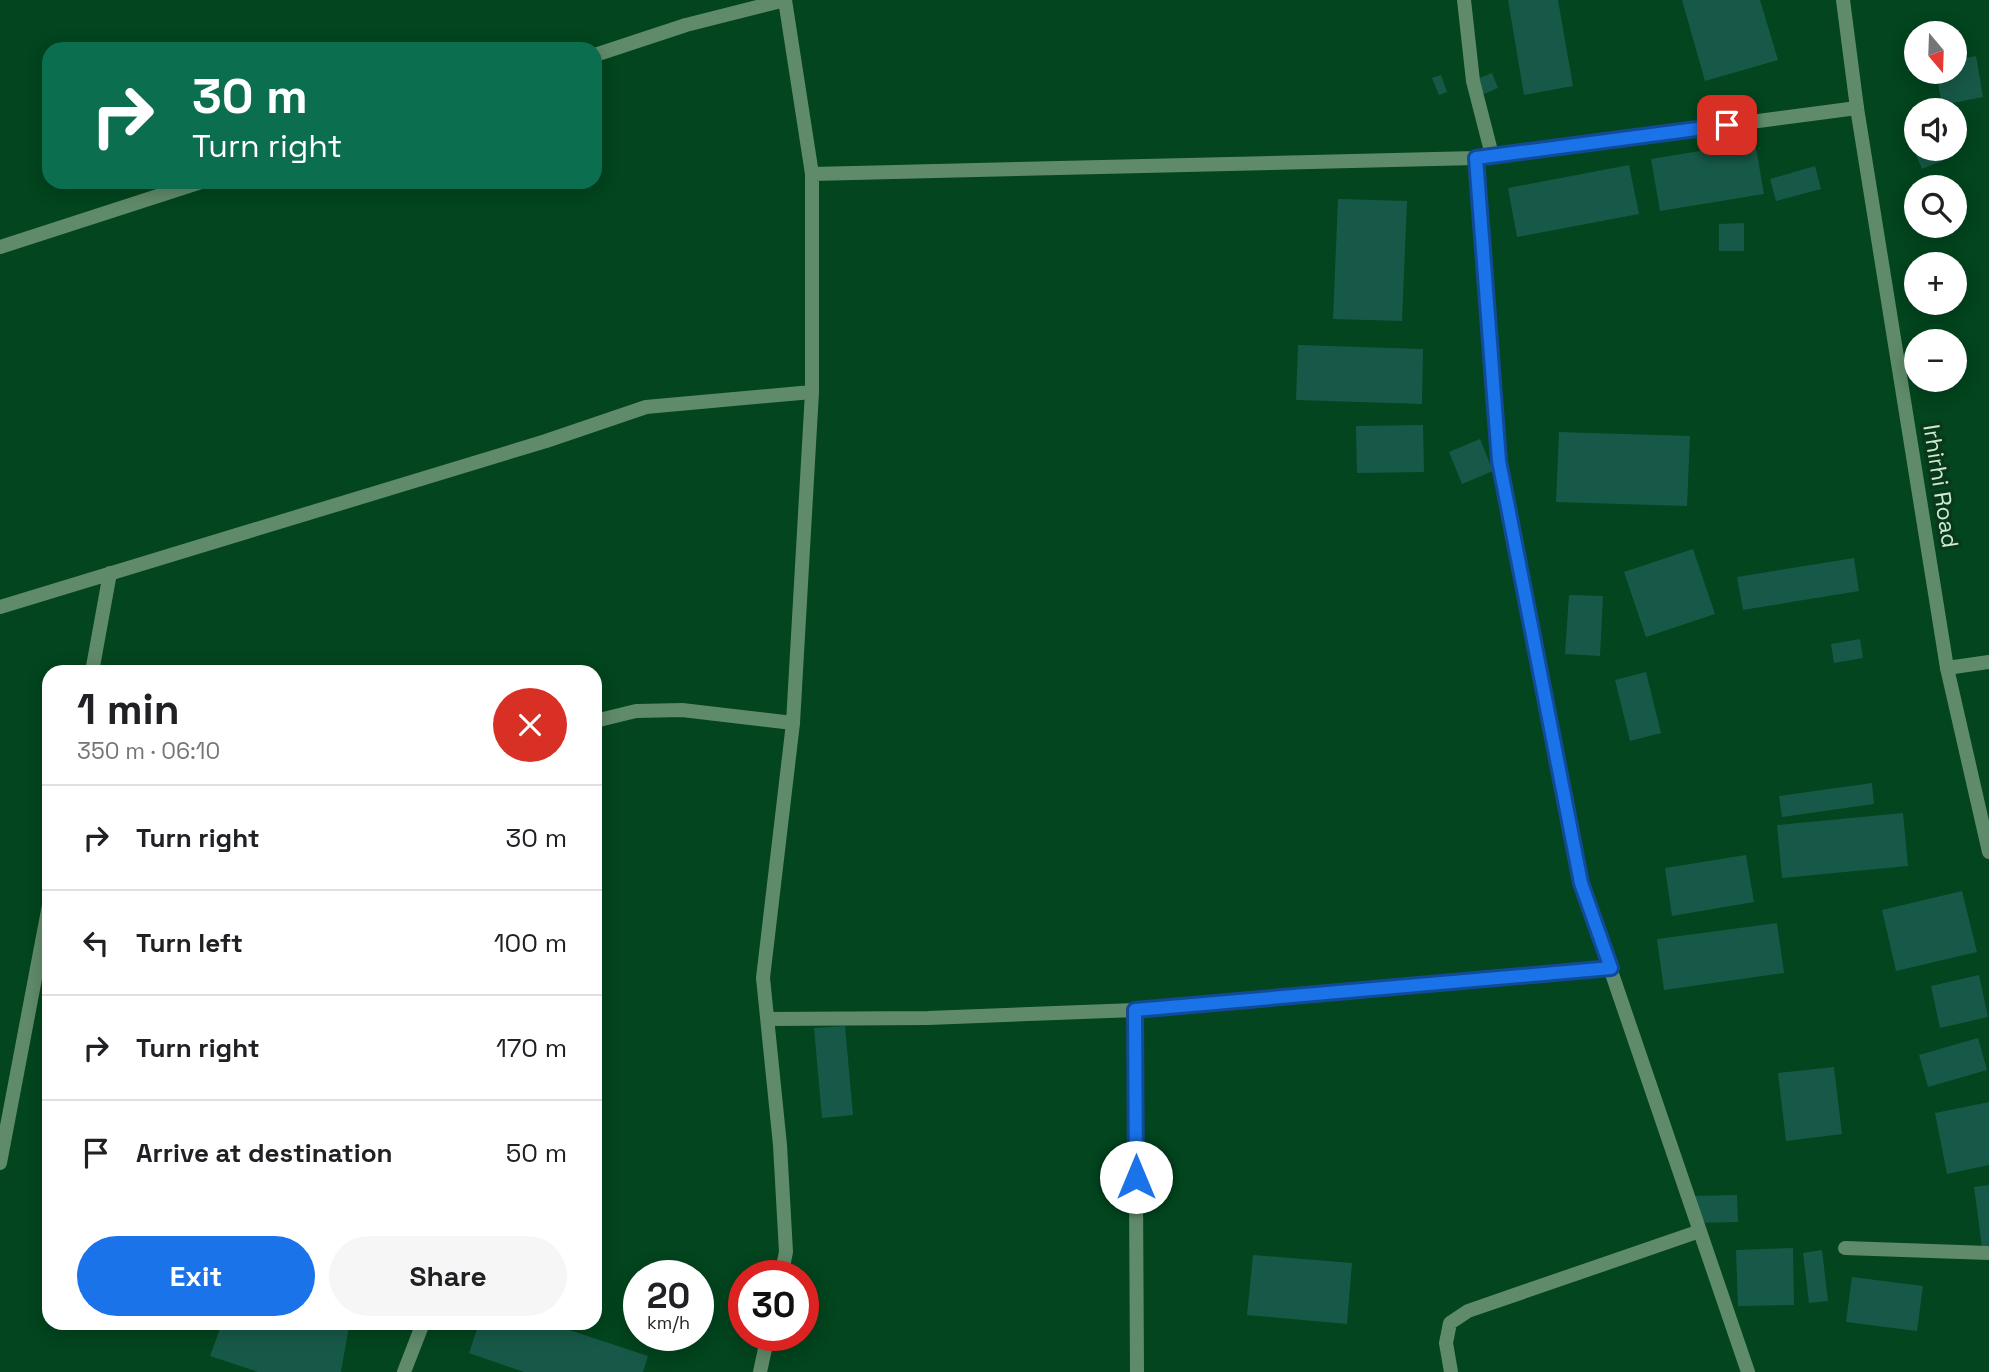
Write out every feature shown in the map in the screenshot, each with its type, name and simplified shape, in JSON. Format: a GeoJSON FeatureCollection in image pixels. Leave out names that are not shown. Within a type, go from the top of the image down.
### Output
{"type":"FeatureCollection","features":[{"type":"Feature","properties":{"kind":"street"},"geometry":{"type":"LineString","coordinates":[[602,53],[686,25],[785,0],[812,174],[812,392],[793,723],[763,978],[780,1145],[784,1260]]}},
{"type":"Feature","properties":{"kind":"street"},"geometry":{"type":"LineString","coordinates":[[1464,0],[1473,81],[1492,155]]}},
{"type":"Feature","properties":{"kind":"street","name":"Irhirhi Road"},"geometry":{"type":"LineString","coordinates":[[1843,0],[1857,108],[1947,668],[1989,852]]}},
{"type":"Feature","properties":{"kind":"street"},"geometry":{"type":"LineString","coordinates":[[812,174],[1476,158],[1857,108]]}},
{"type":"Feature","properties":{"kind":"street"},"geometry":{"type":"LineString","coordinates":[[1476,158],[1499,461],[1581,883],[1748,1372]]}},
{"type":"Feature","properties":{"kind":"street"},"geometry":{"type":"LineString","coordinates":[[0,247],[179,189]]}},
{"type":"Feature","properties":{"kind":"street"},"geometry":{"type":"LineString","coordinates":[[0,607],[646,407],[812,392]]}},
{"type":"Feature","properties":{"kind":"street"},"geometry":{"type":"LineString","coordinates":[[93,665],[110,573]]}},
{"type":"Feature","properties":{"kind":"street"},"geometry":{"type":"LineString","coordinates":[[1947,668],[1989,662]]}},
{"type":"Feature","properties":{"kind":"street"},"geometry":{"type":"LineString","coordinates":[[602,719],[636,711],[682,710],[793,723]]}},
{"type":"Feature","properties":{"kind":"street"},"geometry":{"type":"LineString","coordinates":[[0,1163],[42,942]]}},
{"type":"Feature","properties":{"kind":"street"},"geometry":{"type":"LineString","coordinates":[[769,1019],[928,1018],[1135,1010],[1611,968]]}},
{"type":"Feature","properties":{"kind":"street"},"geometry":{"type":"LineString","coordinates":[[1135,1010],[1137,1372]]}},
{"type":"Feature","properties":{"kind":"street"},"geometry":{"type":"LineString","coordinates":[[1451,1372],[1446,1343],[1450,1323],[1468,1311],[1700,1231]]}},
{"type":"Feature","properties":{"kind":"street"},"geometry":{"type":"LineString","coordinates":[[1844,1248],[1989,1253]]}},
{"type":"Feature","properties":{"kind":"street"},"geometry":{"type":"LineString","coordinates":[[404,1372],[420,1330]]}},
{"type":"Feature","properties":{"kind":"street"},"geometry":{"type":"LineString","coordinates":[[760,1372],[765,1351]]}},
{"type":"Feature","properties":{"kind":"building"},"geometry":{"type":"Polygon","coordinates":[[[1508,0],[1558,0],[1573,86],[1524,95],[1508,0]]]}},
{"type":"Feature","properties":{"kind":"building"},"geometry":{"type":"Polygon","coordinates":[[[1682,0],[1760,0],[1778,60],[1705,81],[1682,0]]]}},
{"type":"Feature","properties":{"kind":"building"},"geometry":{"type":"Polygon","coordinates":[[[1976,56],[1983,97],[1967,100],[1967,98],[1941,98],[1938,84],[1967,84],[1967,58],[1976,56]]]}},
{"type":"Feature","properties":{"kind":"building"},"geometry":{"type":"Polygon","coordinates":[[[1492,73],[1498,88],[1484,94],[1477,79],[1492,73]]]}},
{"type":"Feature","properties":{"kind":"building"},"geometry":{"type":"Polygon","coordinates":[[[1441,75],[1447,92],[1439,95],[1432,78],[1441,75]]]}},
{"type":"Feature","properties":{"kind":"building"},"geometry":{"type":"Polygon","coordinates":[[[1755,142],[1764,194],[1660,211],[1651,159],[1755,142]]]}},
{"type":"Feature","properties":{"kind":"building"},"geometry":{"type":"Polygon","coordinates":[[[1919,161],[1942,161],[1922,169],[1919,161]]]}},
{"type":"Feature","properties":{"kind":"building"},"geometry":{"type":"Polygon","coordinates":[[[1629,165],[1639,214],[1517,237],[1508,188],[1629,165]]]}},
{"type":"Feature","properties":{"kind":"building"},"geometry":{"type":"Polygon","coordinates":[[[1815,166],[1821,189],[1776,201],[1770,179],[1815,166]]]}},
{"type":"Feature","properties":{"kind":"building"},"geometry":{"type":"Polygon","coordinates":[[[1338,199],[1407,201],[1402,321],[1333,319],[1338,199]]]}},
{"type":"Feature","properties":{"kind":"building"},"geometry":{"type":"Polygon","coordinates":[[[1744,223],[1744,251],[1719,251],[1719,224],[1744,223]]]}},
{"type":"Feature","properties":{"kind":"building"},"geometry":{"type":"Polygon","coordinates":[[[1298,345],[1423,349],[1422,404],[1296,400],[1298,345]]]}},
{"type":"Feature","properties":{"kind":"building"},"geometry":{"type":"Polygon","coordinates":[[[1423,425],[1424,472],[1357,473],[1356,426],[1423,425]]]}},
{"type":"Feature","properties":{"kind":"building"},"geometry":{"type":"Polygon","coordinates":[[[1559,432],[1690,436],[1687,506],[1556,502],[1559,432]]]}},
{"type":"Feature","properties":{"kind":"building"},"geometry":{"type":"Polygon","coordinates":[[[1480,439],[1493,471],[1462,484],[1449,452],[1480,439]]]}},
{"type":"Feature","properties":{"kind":"building"},"geometry":{"type":"Polygon","coordinates":[[[1693,549],[1715,614],[1646,637],[1624,572],[1693,549]]]}},
{"type":"Feature","properties":{"kind":"building"},"geometry":{"type":"Polygon","coordinates":[[[1854,558],[1859,591],[1743,610],[1737,577],[1854,558]]]}},
{"type":"Feature","properties":{"kind":"building"},"geometry":{"type":"Polygon","coordinates":[[[1569,595],[1603,596],[1600,656],[1565,654],[1569,595]]]}},
{"type":"Feature","properties":{"kind":"building"},"geometry":{"type":"Polygon","coordinates":[[[1860,639],[1863,658],[1834,663],[1831,644],[1860,639]]]}},
{"type":"Feature","properties":{"kind":"building"},"geometry":{"type":"Polygon","coordinates":[[[1646,672],[1661,733],[1630,741],[1615,680],[1646,672]]]}},
{"type":"Feature","properties":{"kind":"building"},"geometry":{"type":"Polygon","coordinates":[[[1872,783],[1874,804],[1782,817],[1779,796],[1872,783]]]}},
{"type":"Feature","properties":{"kind":"building"},"geometry":{"type":"Polygon","coordinates":[[[1903,813],[1908,866],[1782,878],[1777,825],[1903,813]]]}},
{"type":"Feature","properties":{"kind":"building"},"geometry":{"type":"Polygon","coordinates":[[[1746,855],[1754,902],[1672,916],[1665,868],[1746,855]]]}},
{"type":"Feature","properties":{"kind":"building"},"geometry":{"type":"Polygon","coordinates":[[[1962,891],[1977,952],[1896,971],[1882,910],[1962,891]]]}},
{"type":"Feature","properties":{"kind":"building"},"geometry":{"type":"Polygon","coordinates":[[[1777,923],[1784,973],[1664,990],[1657,939],[1777,923]]]}},
{"type":"Feature","properties":{"kind":"building"},"geometry":{"type":"Polygon","coordinates":[[[1979,975],[1988,1017],[1940,1028],[1931,986],[1979,975]]]}},
{"type":"Feature","properties":{"kind":"building"},"geometry":{"type":"Polygon","coordinates":[[[845,1026],[853,1115],[822,1118],[814,1028],[845,1026]]]}},
{"type":"Feature","properties":{"kind":"building"},"geometry":{"type":"Polygon","coordinates":[[[1978,1038],[1987,1070],[1928,1087],[1919,1055],[1978,1038]]]}},
{"type":"Feature","properties":{"kind":"building"},"geometry":{"type":"Polygon","coordinates":[[[1834,1067],[1842,1134],[1786,1141],[1778,1073],[1834,1067]]]}},
{"type":"Feature","properties":{"kind":"building"},"geometry":{"type":"Polygon","coordinates":[[[1989,1102],[1989,1165],[1947,1174],[1935,1113],[1989,1102]]]}},
{"type":"Feature","properties":{"kind":"building"},"geometry":{"type":"Polygon","coordinates":[[[1989,1185],[1989,1246],[1982,1247],[1974,1187],[1989,1185]]]}},
{"type":"Feature","properties":{"kind":"building"},"geometry":{"type":"Polygon","coordinates":[[[1737,1195],[1738,1222],[1694,1223],[1693,1196],[1737,1195]]]}},
{"type":"Feature","properties":{"kind":"building"},"geometry":{"type":"Polygon","coordinates":[[[1793,1248],[1794,1305],[1738,1306],[1736,1250],[1793,1248]]]}},
{"type":"Feature","properties":{"kind":"building"},"geometry":{"type":"Polygon","coordinates":[[[1822,1250],[1828,1301],[1809,1303],[1803,1253],[1822,1250]]]}},
{"type":"Feature","properties":{"kind":"building"},"geometry":{"type":"Polygon","coordinates":[[[1253,1255],[1352,1263],[1347,1324],[1247,1315],[1253,1255]]]}},
{"type":"Feature","properties":{"kind":"building"},"geometry":{"type":"Polygon","coordinates":[[[1852,1277],[1923,1286],[1917,1331],[1846,1322],[1852,1277]]]}},
{"type":"Feature","properties":{"kind":"building"},"geometry":{"type":"Polygon","coordinates":[[[219,1330],[348,1330],[341,1372],[258,1372],[210,1356],[219,1330]]]}},
{"type":"Feature","properties":{"kind":"building"},"geometry":{"type":"Polygon","coordinates":[[[477,1330],[569,1330],[623,1348],[623,1351],[648,1356],[643,1372],[524,1372],[469,1353],[477,1330]]]}},
{"type":"Feature","properties":{"kind":"route"},"geometry":{"type":"LineString","coordinates":[[1136,1177],[1135,1010],[1611,968],[1581,883],[1499,461],[1476,158],[1727,125]]}}]}
